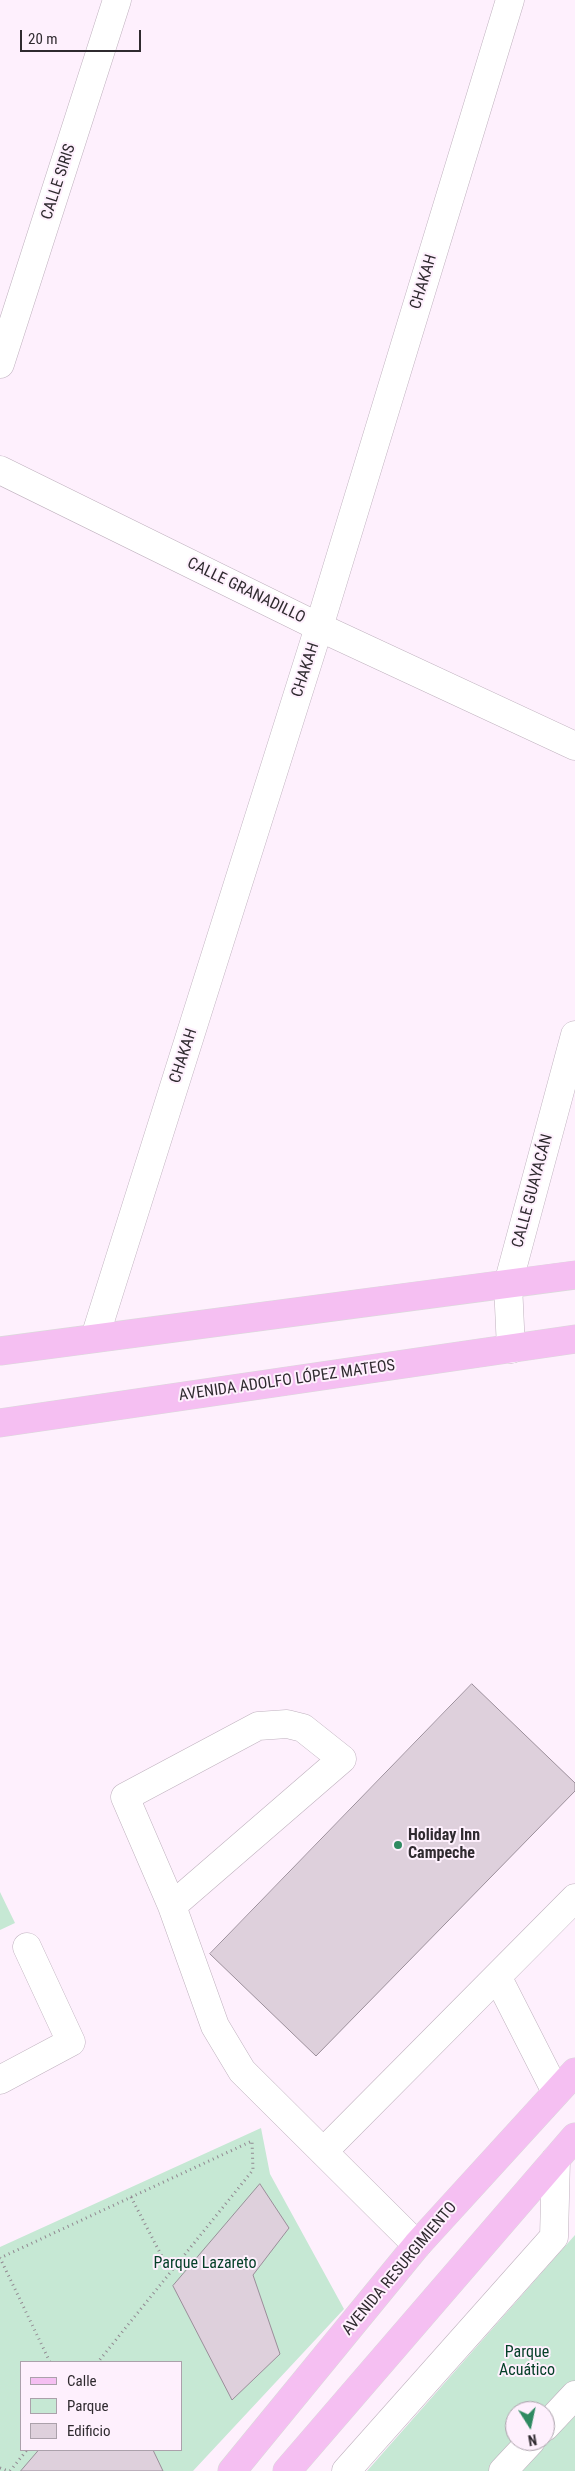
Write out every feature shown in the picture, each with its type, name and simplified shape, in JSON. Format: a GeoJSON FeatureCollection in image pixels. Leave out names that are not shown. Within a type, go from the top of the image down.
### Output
{"type":"FeatureCollection","features":[{"type":"Feature","properties":{"kind":"main road"},"geometry":{"type":"LineString","coordinates":[[0,1351],[95,1337],[575,1276]]}},
{"type":"Feature","properties":{"kind":"main road","name":"AVENIDA ADOLFO LÓPEZ MATEOS"},"geometry":{"type":"LineString","coordinates":[[0,1423],[575,1339]]}},
{"type":"Feature","properties":{"kind":"main road","name":"AVENIDA RESURGIMIENTO"},"geometry":{"type":"LineString","coordinates":[[232,2471],[418,2245],[575,2072]]}},
{"type":"Feature","properties":{"kind":"main road"},"geometry":{"type":"LineString","coordinates":[[287,2471],[575,2137]]}},
{"type":"Feature","properties":{"kind":"street","name":"CALLE SIRIS"},"geometry":{"type":"LineString","coordinates":[[0,364],[117,0]]}},
{"type":"Feature","properties":{"kind":"street","name":"CHAKAH"},"geometry":{"type":"LineString","coordinates":[[95,1337],[319,627],[510,0]]}},
{"type":"Feature","properties":{"kind":"street","name":"CALLE GRANADILLO"},"geometry":{"type":"LineString","coordinates":[[0,470],[319,627],[575,746]]}},
{"type":"Feature","properties":{"kind":"street","name":"CALLE GUAYACÁN"},"geometry":{"type":"LineString","coordinates":[[511,1348],[508,1284],[575,1035]]}},
{"type":"Feature","properties":{"kind":"street"},"geometry":{"type":"LineString","coordinates":[[172,1906],[342,1759],[303,1728],[287,1724],[258,1726],[125,1797],[172,1906],[215,2026],[242,2071],[418,2245]]}},
{"type":"Feature","properties":{"kind":"street"},"geometry":{"type":"LineString","coordinates":[[324,2150],[498,1978],[575,1898]]}},
{"type":"Feature","properties":{"kind":"street"},"geometry":{"type":"LineString","coordinates":[[0,2080],[71,2042],[27,1947]]}},
{"type":"Feature","properties":{"kind":"street"},"geometry":{"type":"LineString","coordinates":[[498,1978],[556,2092]]}},
{"type":"Feature","properties":{"kind":"street"},"geometry":{"type":"LineString","coordinates":[[346,2471],[554,2238],[556,2159]]}},
{"type":"Feature","properties":{"kind":"street"},"geometry":{"type":"LineString","coordinates":[[555,2416],[575,2395]]}},
{"type":"Feature","properties":{"kind":"street"},"geometry":{"type":"LineString","coordinates":[[503,2471],[522,2451]]}},
{"type":"Feature","properties":{"kind":"path"},"geometry":{"type":"LineString","coordinates":[[50,2361],[0,2258],[252,2141],[253,2170],[99,2361]]}},
{"type":"Feature","properties":{"kind":"path"},"geometry":{"type":"LineString","coordinates":[[131,2197],[170,2272]]}},
{"type":"Feature","properties":{"kind":"path"},"geometry":{"type":"LineString","coordinates":[[0,2468],[9,2471],[26,2451]]}},
{"type":"Feature","properties":{"kind":"green space"},"geometry":{"type":"Polygon","coordinates":[[[0,1892],[15,1923],[0,1930],[0,1892]]]}},
{"type":"Feature","properties":{"kind":"green space","name":"Parque Lazareto"},"geometry":{"type":"Polygon","coordinates":[[[261,2128],[270,2174],[344,2309],[193,2471],[0,2471],[0,2247],[261,2128]]]}},
{"type":"Feature","properties":{"kind":"green space","name":"Parque Acuático"},"geometry":{"type":"Polygon","coordinates":[[[575,2235],[575,2471],[367,2471],[575,2235]]]}},
{"type":"Feature","properties":{"kind":"building"},"geometry":{"type":"Polygon","coordinates":[[[472,1684],[575,1783],[575,1791],[316,2056],[210,1954],[472,1684]]]}},
{"type":"Feature","properties":{"kind":"building"},"geometry":{"type":"Polygon","coordinates":[[[260,2184],[289,2228],[253,2275],[280,2354],[232,2400],[173,2286],[260,2184]]]}},
{"type":"Feature","properties":{"kind":"building"},"geometry":{"type":"Polygon","coordinates":[[[38,2451],[153,2451],[163,2471],[21,2471],[38,2451]]]}},
{"type":"Feature","properties":{"kind":"place","name":"Holiday Inn Campeche"},"geometry":{"type":"Point","coordinates":[398,1845]}}]}
